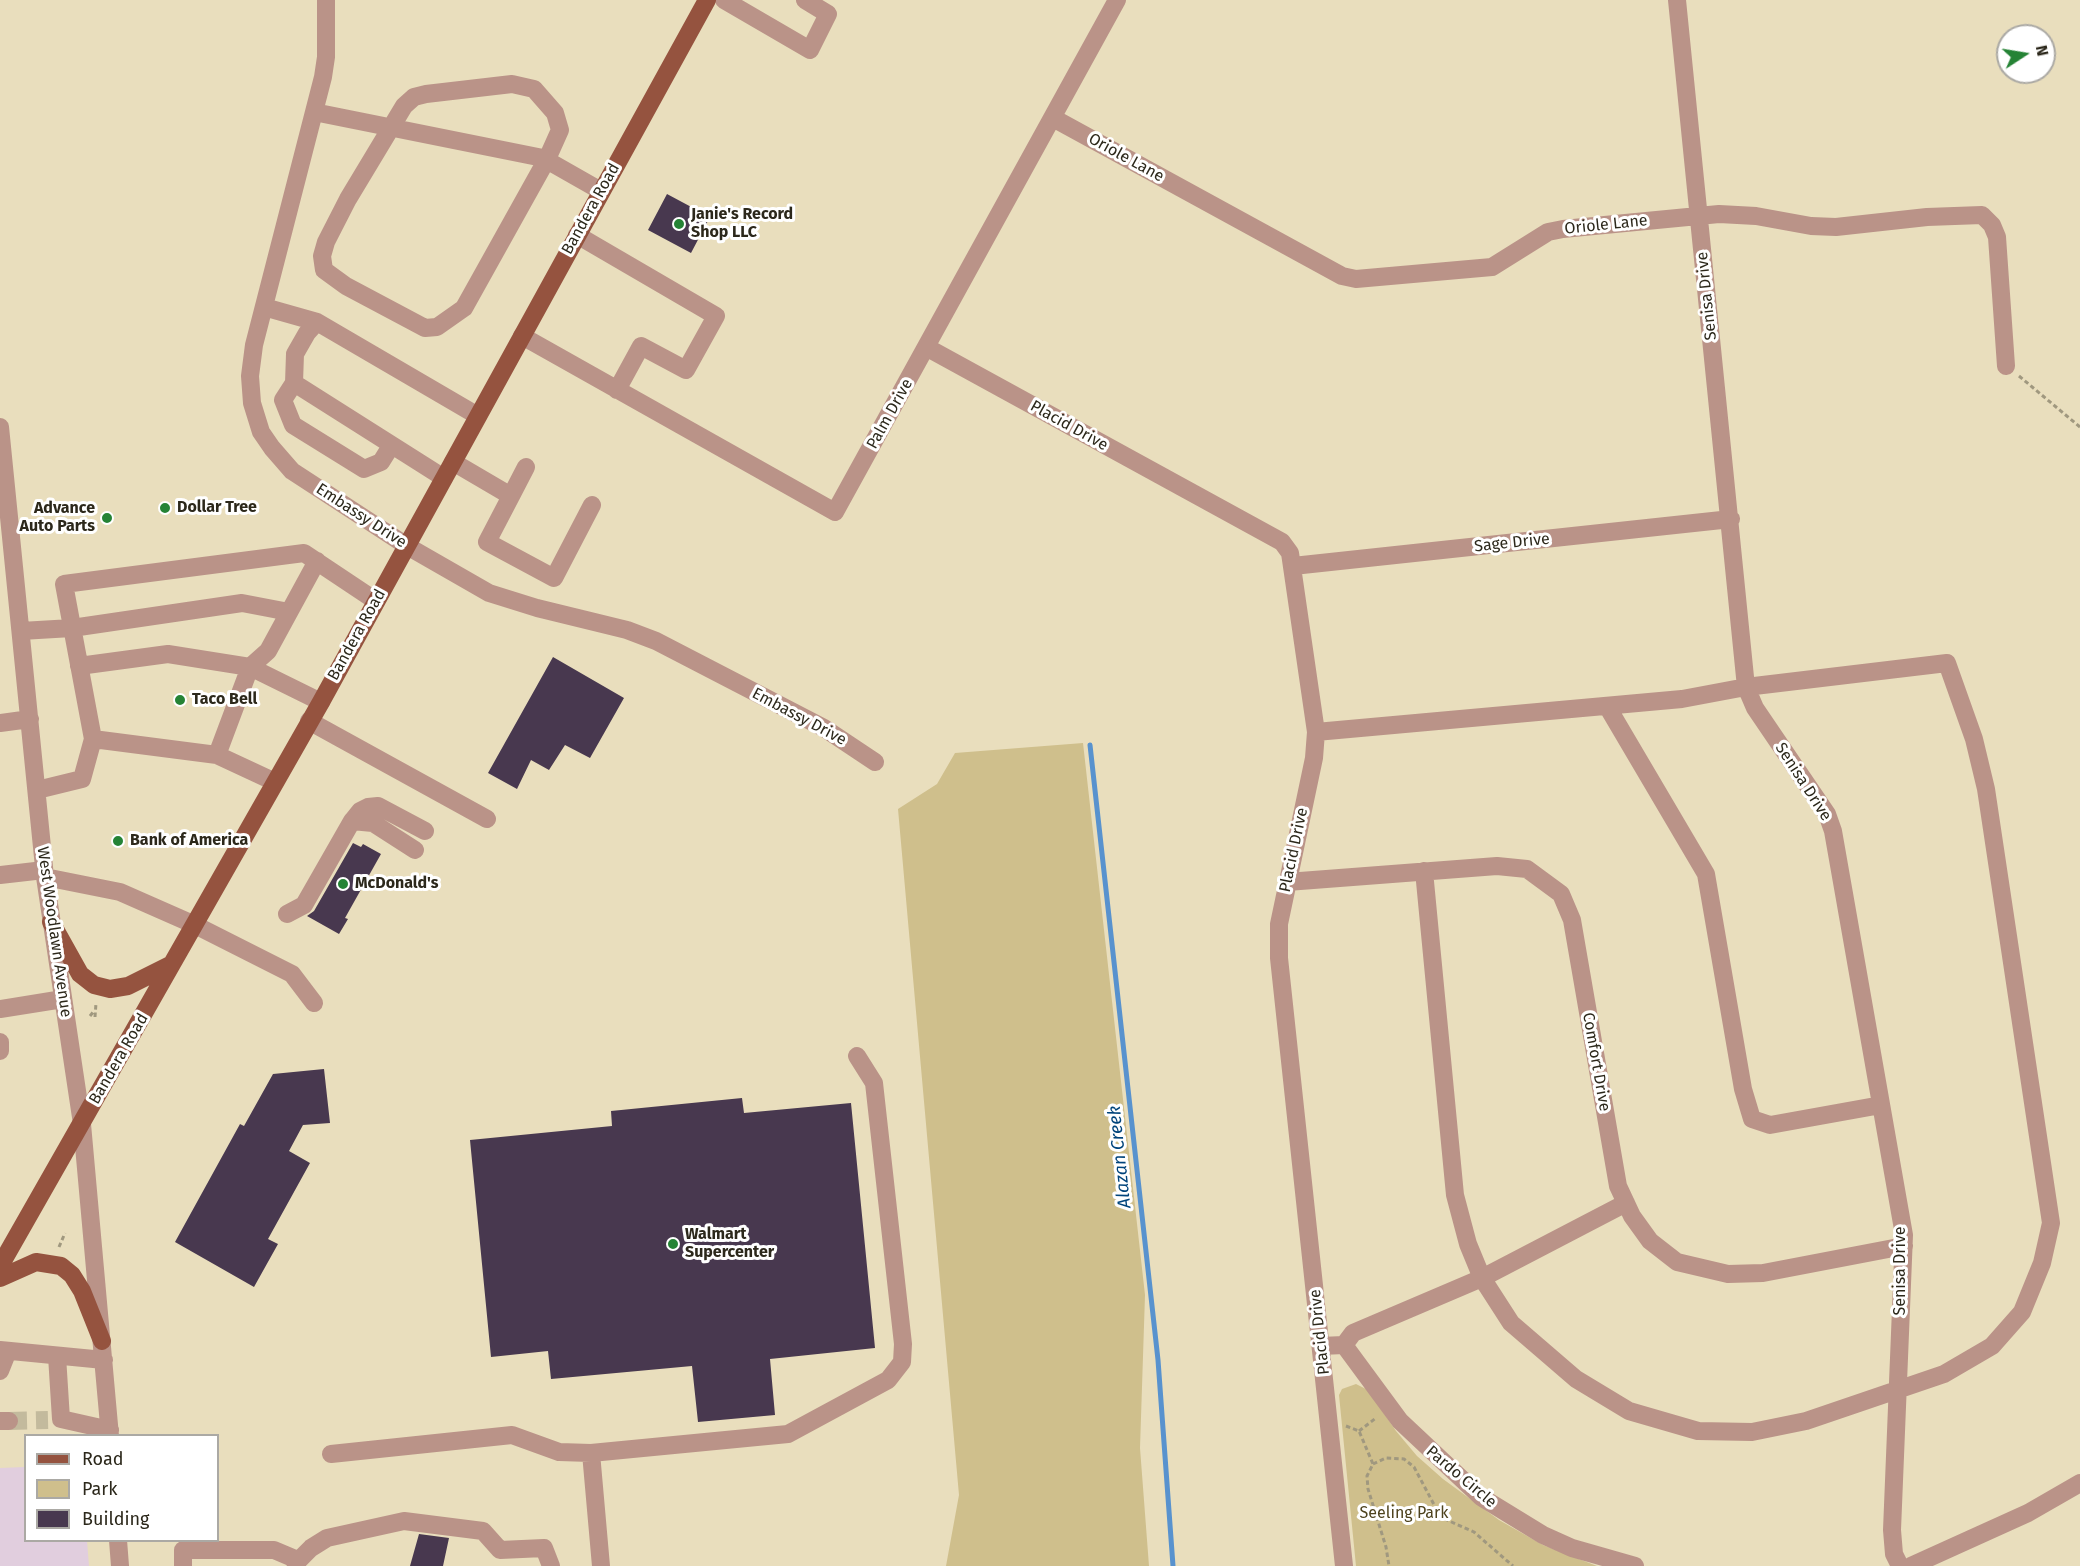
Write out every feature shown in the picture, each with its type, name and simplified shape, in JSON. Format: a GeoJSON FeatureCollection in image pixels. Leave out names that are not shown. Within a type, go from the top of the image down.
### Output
{"type":"FeatureCollection","features":[{"type":"Feature","properties":{"kind":"main road","name":"Bandera Road"},"geometry":{"type":"LineString","coordinates":[[0,1266],[6,1242],[82,1124],[195,926],[321,702],[707,0]]}},
{"type":"Feature","properties":{"kind":"main road"},"geometry":{"type":"LineString","coordinates":[[51,922],[80,974],[94,985],[110,989],[128,986],[174,963]]}},
{"type":"Feature","properties":{"kind":"main road"},"geometry":{"type":"LineString","coordinates":[[0,1278],[36,1262],[61,1266],[72,1275],[82,1291],[102,1341]]}},
{"type":"Feature","properties":{"kind":"street","name":"Embassy Drive"},"geometry":{"type":"LineString","coordinates":[[326,0],[326,57],[254,345],[250,376],[252,403],[261,432],[292,471],[407,546],[489,593],[545,610],[627,630],[656,641],[824,728],[876,762]]}},
{"type":"Feature","properties":{"kind":"street"},"geometry":{"type":"LineString","coordinates":[[724,0],[810,50],[828,14],[805,0]]}},
{"type":"Feature","properties":{"kind":"street","name":"Palm Drive"},"geometry":{"type":"LineString","coordinates":[[522,336],[835,512],[1117,0]]}},
{"type":"Feature","properties":{"kind":"street","name":"Senisa Drive"},"geometry":{"type":"LineString","coordinates":[[1677,0],[1731,519],[1746,687],[1755,708],[1827,814],[1833,831],[1904,1246],[1892,1530],[1894,1554],[1900,1566]]}},
{"type":"Feature","properties":{"kind":"street"},"geometry":{"type":"LineString","coordinates":[[512,84],[534,89],[555,113],[560,130],[547,159],[464,308],[437,327],[426,328],[346,286],[324,270],[322,256],[326,242],[348,199],[404,106],[414,97],[512,84]]}},
{"type":"Feature","properties":{"kind":"street"},"geometry":{"type":"LineString","coordinates":[[314,112],[547,159],[602,191]]}},
{"type":"Feature","properties":{"kind":"street","name":"Oriole Lane"},"geometry":{"type":"LineString","coordinates":[[1053,118],[1342,276],[1356,279],[1492,267],[1548,232],[1699,216],[1737,214],[1836,227],[1927,217],[1982,215],[1992,225],[1997,237],[2006,366]]}},
{"type":"Feature","properties":{"kind":"street"},"geometry":{"type":"LineString","coordinates":[[577,235],[716,316],[686,370],[641,346],[617,390]]}},
{"type":"Feature","properties":{"kind":"street"},"geometry":{"type":"LineString","coordinates":[[264,307],[317,322],[478,416]]}},
{"type":"Feature","properties":{"kind":"street"},"geometry":{"type":"LineString","coordinates":[[317,322],[307,333],[295,354],[294,383],[283,400],[285,410],[293,425],[364,469],[381,462],[391,446]]}},
{"type":"Feature","properties":{"kind":"street","name":"Placid Drive"},"geometry":{"type":"LineString","coordinates":[[926,347],[1288,547],[1293,566],[1316,732],[1314,758],[1279,924],[1279,958],[1344,1566]]}},
{"type":"Feature","properties":{"kind":"street"},"geometry":{"type":"LineString","coordinates":[[294,383],[391,446],[511,496]]}},
{"type":"Feature","properties":{"kind":"street","name":"West Woodlawn Avenue"},"geometry":{"type":"LineString","coordinates":[[0,427],[44,874],[82,1124],[110,1432]]}},
{"type":"Feature","properties":{"kind":"street"},"geometry":{"type":"LineString","coordinates":[[526,466],[487,542],[554,578]]}},
{"type":"Feature","properties":{"kind":"street"},"geometry":{"type":"LineString","coordinates":[[545,610],[554,578],[592,505]]}},
{"type":"Feature","properties":{"kind":"street","name":"Sage Drive"},"geometry":{"type":"LineString","coordinates":[[1293,566],[1731,519]]}},
{"type":"Feature","properties":{"kind":"street"},"geometry":{"type":"LineString","coordinates":[[37,790],[82,779],[93,739],[64,584],[304,553],[376,601]]}},
{"type":"Feature","properties":{"kind":"street"},"geometry":{"type":"LineString","coordinates":[[217,755],[250,667],[268,651],[317,561]]}},
{"type":"Feature","properties":{"kind":"street"},"geometry":{"type":"LineString","coordinates":[[21,631],[72,628],[242,603],[289,612]]}},
{"type":"Feature","properties":{"kind":"street"},"geometry":{"type":"LineString","coordinates":[[79,666],[168,654],[250,667],[321,702]]}},
{"type":"Feature","properties":{"kind":"street"},"geometry":{"type":"LineString","coordinates":[[1316,732],[1682,699],[1746,687],[1947,663],[1974,739],[1986,789],[2051,1223],[2042,1263],[2022,1312],[1992,1346],[1944,1374],[1898,1392],[1796,1423],[1752,1431],[1698,1431],[1629,1411],[1576,1380],[1511,1323],[1482,1278],[1468,1244],[1455,1195],[1424,871]]}},
{"type":"Feature","properties":{"kind":"street"},"geometry":{"type":"LineString","coordinates":[[1607,706],[1706,874],[1743,1089],[1752,1119],[1770,1125],[1881,1105]]}},
{"type":"Feature","properties":{"kind":"street"},"geometry":{"type":"LineString","coordinates":[[0,723],[30,719]]}},
{"type":"Feature","properties":{"kind":"street"},"geometry":{"type":"LineString","coordinates":[[309,721],[487,819]]}},
{"type":"Feature","properties":{"kind":"street"},"geometry":{"type":"LineString","coordinates":[[93,739],[217,755],[275,782]]}},
{"type":"Feature","properties":{"kind":"street"},"geometry":{"type":"LineString","coordinates":[[287,914],[304,905],[360,811],[378,806],[426,831]]}},
{"type":"Feature","properties":{"kind":"street"},"geometry":{"type":"LineString","coordinates":[[352,821],[373,823],[415,850]]}},
{"type":"Feature","properties":{"kind":"street","name":"Comfort Drive"},"geometry":{"type":"LineString","coordinates":[[1287,882],[1497,866],[1527,869],[1561,894],[1572,920],[1618,1186],[1650,1241],[1677,1262],[1728,1274],[1763,1273],[1904,1246]]}},
{"type":"Feature","properties":{"kind":"street"},"geometry":{"type":"LineString","coordinates":[[0,875],[44,874],[120,892],[292,974],[314,1003]]}},
{"type":"Feature","properties":{"kind":"street"},"geometry":{"type":"LineString","coordinates":[[0,1010],[63,999]]}},
{"type":"Feature","properties":{"kind":"street"},"geometry":{"type":"LineString","coordinates":[[0,1042],[0,1050]]}},
{"type":"Feature","properties":{"kind":"street"},"geometry":{"type":"LineString","coordinates":[[331,1454],[512,1434],[560,1452],[591,1453],[788,1434],[888,1380],[902,1362],[903,1344],[874,1083],[857,1056]]}},
{"type":"Feature","properties":{"kind":"street"},"geometry":{"type":"LineString","coordinates":[[1322,1346],[1344,1345],[1353,1333],[1482,1278],[1626,1203]]}},
{"type":"Feature","properties":{"kind":"street","name":"Pardo Circle"},"geometry":{"type":"LineString","coordinates":[[1344,1345],[1400,1421],[1481,1497],[1543,1535],[1581,1551],[1635,1566]]}},
{"type":"Feature","properties":{"kind":"street"},"geometry":{"type":"LineString","coordinates":[[0,1371],[4,1350],[104,1360]]}},
{"type":"Feature","properties":{"kind":"street"},"geometry":{"type":"LineString","coordinates":[[57,1356],[54,1419],[110,1432]]}},
{"type":"Feature","properties":{"kind":"street"},"geometry":{"type":"LineString","coordinates":[[591,1453],[601,1566]]}},
{"type":"Feature","properties":{"kind":"street"},"geometry":{"type":"LineString","coordinates":[[1911,1566],[2028,1513],[2080,1483]]}},
{"type":"Feature","properties":{"kind":"street"},"geometry":{"type":"LineString","coordinates":[[183,1566],[183,1550],[274,1550],[293,1558],[297,1565],[310,1548],[327,1538],[404,1521],[483,1531],[496,1558],[544,1548],[551,1566]]}},
{"type":"Feature","properties":{"kind":"street"},"geometry":{"type":"LineString","coordinates":[[118,1542],[120,1566]]}},
{"type":"Feature","properties":{"kind":"path"},"geometry":{"type":"LineString","coordinates":[[2006,366],[2080,427]]}},
{"type":"Feature","properties":{"kind":"path"},"geometry":{"type":"LineString","coordinates":[[95,1017],[96,1003]]}},
{"type":"Feature","properties":{"kind":"path"},"geometry":{"type":"LineString","coordinates":[[90,1016],[94,1011]]}},
{"type":"Feature","properties":{"kind":"path"},"geometry":{"type":"LineString","coordinates":[[58,1250],[58,1238],[65,1233]]}},
{"type":"Feature","properties":{"kind":"path"},"geometry":{"type":"LineString","coordinates":[[1330,1427],[1345,1426],[1359,1431],[1373,1464]]}},
{"type":"Feature","properties":{"kind":"path"},"geometry":{"type":"LineString","coordinates":[[1389,1566],[1368,1489],[1367,1476],[1373,1464],[1386,1458],[1404,1459],[1414,1467],[1438,1512],[1448,1520],[1474,1532],[1513,1566]]}},
{"type":"Feature","properties":{"kind":"shaded area"},"geometry":{"type":"Polygon","coordinates":[[[24,1467],[24,1542],[87,1542],[89,1566],[0,1566],[0,1468],[24,1467]]]}},
{"type":"Feature","properties":{"kind":"green space"},"geometry":{"type":"Polygon","coordinates":[[[1083,743],[1145,1295],[1140,1448],[1149,1566],[946,1566],[959,1495],[898,809],[937,784],[955,753],[1083,743]]]}},
{"type":"Feature","properties":{"kind":"green space","name":"Seeling Park"},"geometry":{"type":"Polygon","coordinates":[[[1356,1384],[1368,1390],[1396,1431],[1417,1456],[1443,1479],[1499,1520],[1543,1545],[1597,1566],[1356,1566],[1339,1395],[1342,1389],[1356,1384]]]}},
{"type":"Feature","properties":{"kind":"building","name":"Janie's Record Shop LLC"},"geometry":{"type":"Polygon","coordinates":[[[667,194],[710,217],[691,253],[648,230],[667,194]]]}},
{"type":"Feature","properties":{"kind":"building"},"geometry":{"type":"Polygon","coordinates":[[[553,657],[624,698],[590,758],[565,745],[549,770],[531,760],[517,789],[488,773],[553,657]]]}},
{"type":"Feature","properties":{"kind":"building","name":"McDonald's"},"geometry":{"type":"Polygon","coordinates":[[[353,843],[361,847],[363,844],[381,854],[345,918],[348,919],[339,934],[307,916],[314,911],[353,843]]]}},
{"type":"Feature","properties":{"kind":"building"},"geometry":{"type":"Polygon","coordinates":[[[324,1069],[330,1123],[303,1125],[289,1151],[310,1163],[268,1239],[278,1244],[254,1287],[175,1242],[240,1124],[244,1126],[273,1074],[324,1069]]]}},
{"type":"Feature","properties":{"kind":"building","name":"Walmart Supercenter"},"geometry":{"type":"Polygon","coordinates":[[[742,1098],[744,1113],[851,1103],[875,1348],[770,1359],[775,1415],[698,1422],[692,1366],[551,1379],[548,1351],[491,1357],[470,1140],[612,1126],[611,1111],[742,1098]]]}},
{"type":"Feature","properties":{"kind":"building"},"geometry":{"type":"Polygon","coordinates":[[[419,1534],[449,1538],[443,1566],[410,1566],[419,1534]]]}},
{"type":"Feature","properties":{"kind":"waterway","name":"Alazan Creek"},"geometry":{"type":"LineString","coordinates":[[1090,745],[1158,1360],[1173,1566]]}},
{"type":"Feature","properties":{"kind":"tunnel"},"geometry":{"type":"LineString","coordinates":[[9,1421],[48,1420]]}},
{"type":"Feature","properties":{"kind":"place","name":"Janie's Record Shop LLC"},"geometry":{"type":"Point","coordinates":[679,224]}},
{"type":"Feature","properties":{"kind":"place","name":"Dollar Tree"},"geometry":{"type":"Point","coordinates":[165,508]}},
{"type":"Feature","properties":{"kind":"place","name":"Advance Auto Parts"},"geometry":{"type":"Point","coordinates":[107,518]}},
{"type":"Feature","properties":{"kind":"place","name":"Taco Bell"},"geometry":{"type":"Point","coordinates":[180,700]}},
{"type":"Feature","properties":{"kind":"place","name":"Bank of America"},"geometry":{"type":"Point","coordinates":[118,841]}},
{"type":"Feature","properties":{"kind":"place","name":"McDonald's"},"geometry":{"type":"Point","coordinates":[343,884]}},
{"type":"Feature","properties":{"kind":"place","name":"Walmart Supercenter"},"geometry":{"type":"Point","coordinates":[673,1244]}}]}
